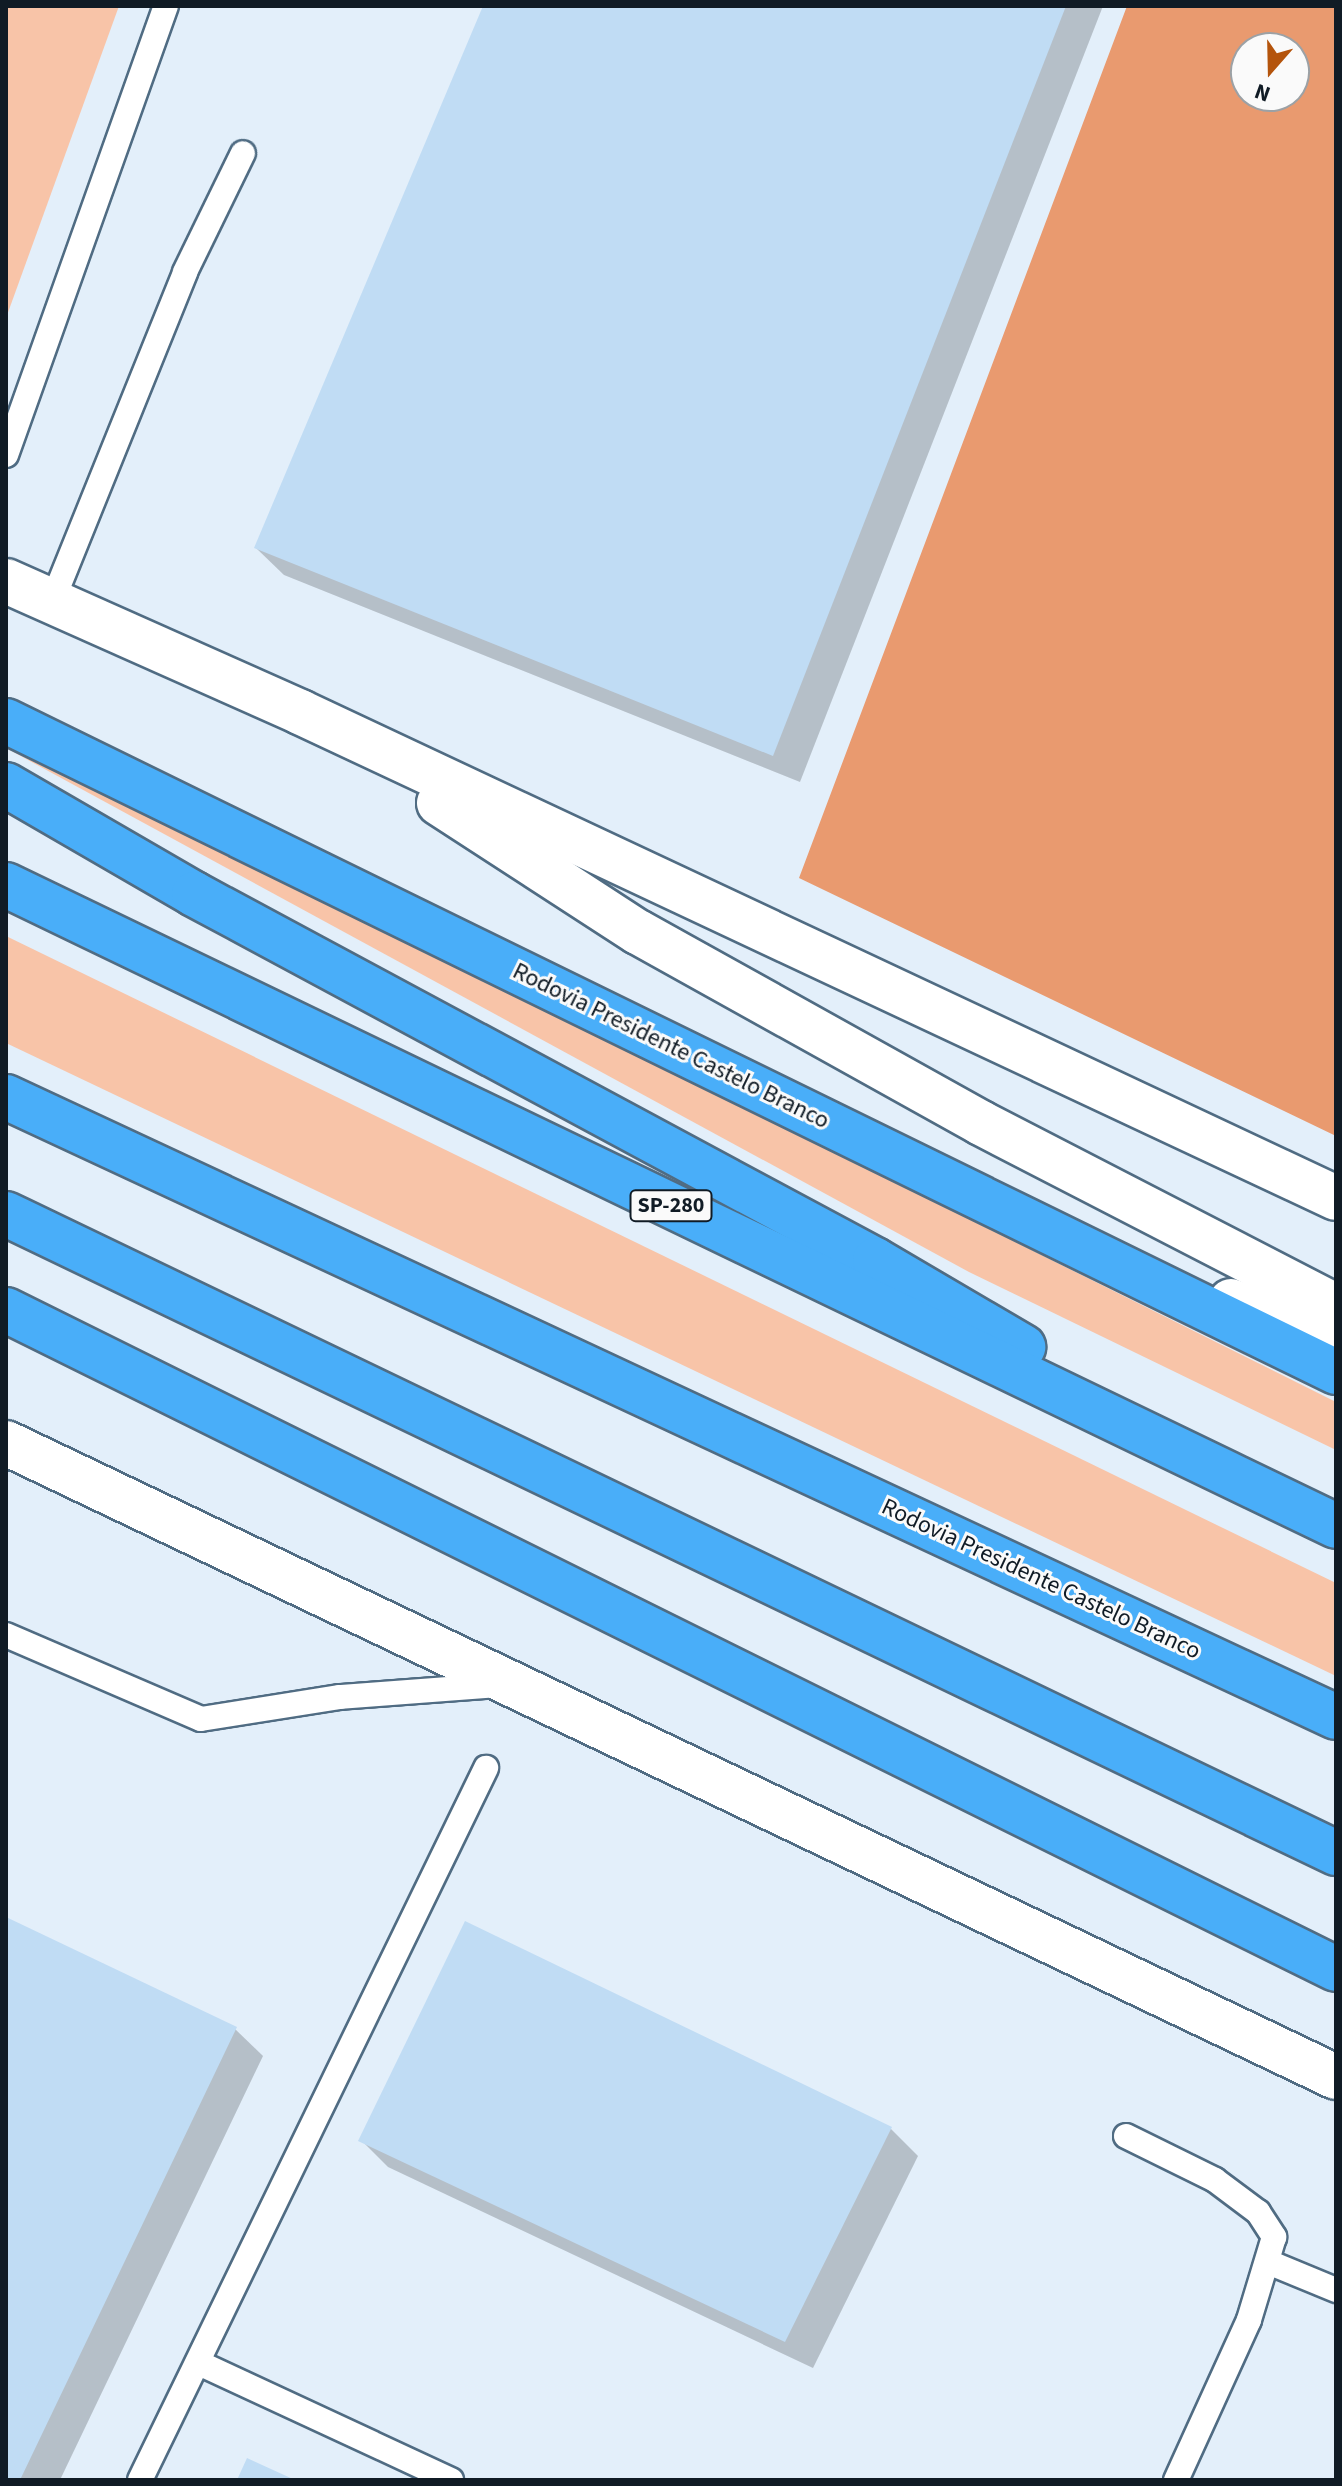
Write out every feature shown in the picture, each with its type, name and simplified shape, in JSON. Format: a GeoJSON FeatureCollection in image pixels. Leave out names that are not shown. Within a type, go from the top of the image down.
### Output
{"type":"FeatureCollection","features":[{"type":"Feature","properties":{"kind":"highway","name":"Rodovia Presidente Castelo Branco"},"geometry":{"type":"LineString","coordinates":[[6,721],[1336,1372]]}},
{"type":"Feature","properties":{"kind":"highway"},"geometry":{"type":"LineString","coordinates":[[6,785],[194,894],[875,1260],[1283,1501]]}},
{"type":"Feature","properties":{"kind":"highway","name":"SP-280"},"geometry":{"type":"LineString","coordinates":[[6,885],[1336,1526]]}},
{"type":"Feature","properties":{"kind":"highway","name":"Rodovia Presidente Castelo Branco"},"geometry":{"type":"LineString","coordinates":[[6,1097],[1336,1717]]}},
{"type":"Feature","properties":{"kind":"highway"},"geometry":{"type":"LineString","coordinates":[[6,1214],[1336,1853]]}},
{"type":"Feature","properties":{"kind":"highway"},"geometry":{"type":"LineString","coordinates":[[6,1310],[1336,1969]]}},
{"type":"Feature","properties":{"kind":"main road"},"geometry":{"type":"LineString","coordinates":[[6,581],[300,712],[1336,1198]]}},
{"type":"Feature","properties":{"kind":"main road"},"geometry":{"type":"LineString","coordinates":[[300,712],[638,932],[981,1123],[1336,1306]]}},
{"type":"Feature","properties":{"kind":"main road"},"geometry":{"type":"LineString","coordinates":[[983,1199],[1336,1344]]}},
{"type":"Feature","properties":{"kind":"main road"},"geometry":{"type":"LineString","coordinates":[[6,1443],[516,1683],[1336,2077]]}},
{"type":"Feature","properties":{"kind":"lane"},"geometry":{"type":"LineString","coordinates":[[6,455],[166,6]]}},
{"type":"Feature","properties":{"kind":"lane"},"geometry":{"type":"LineString","coordinates":[[52,602],[185,272],[243,153]]}},
{"type":"Feature","properties":{"kind":"lane"},"geometry":{"type":"LineString","coordinates":[[6,1635],[201,1719],[326,1699],[516,1683]]}},
{"type":"Feature","properties":{"kind":"lane"},"geometry":{"type":"LineString","coordinates":[[140,2480],[486,1768]]}},
{"type":"Feature","properties":{"kind":"lane"},"geometry":{"type":"LineString","coordinates":[[1126,2136],[1215,2180],[1258,2212],[1274,2237],[1249,2320],[1176,2480]]}},
{"type":"Feature","properties":{"kind":"lane"},"geometry":{"type":"LineString","coordinates":[[1268,2262],[1336,2290]]}},
{"type":"Feature","properties":{"kind":"lane"},"geometry":{"type":"LineString","coordinates":[[199,2363],[451,2480]]}},
{"type":"Feature","properties":{"kind":"shaded area"},"geometry":{"type":"Polygon","coordinates":[[[6,6],[119,6],[6,318],[6,6]]]}},
{"type":"Feature","properties":{"kind":"shaded area"},"geometry":{"type":"Polygon","coordinates":[[[1127,6],[1336,6],[1336,1136],[799,878],[1127,6]]]}},
{"type":"Feature","properties":{"kind":"shaded area"},"geometry":{"type":"Polygon","coordinates":[[[6,738],[1336,1402],[1336,1450],[969,1272],[6,748],[6,738]]]}},
{"type":"Feature","properties":{"kind":"shaded area"},"geometry":{"type":"Polygon","coordinates":[[[6,936],[1336,1583],[1336,1676],[6,1043],[6,936]]]}},
{"type":"Feature","properties":{"kind":"building"},"geometry":{"type":"Polygon","coordinates":[[[483,6],[1066,6],[773,756],[254,548],[483,6]]]}},
{"type":"Feature","properties":{"kind":"building"},"geometry":{"type":"Polygon","coordinates":[[[6,1917],[237,2027],[20,2480],[6,2480],[6,1917]]]}},
{"type":"Feature","properties":{"kind":"building"},"geometry":{"type":"Polygon","coordinates":[[[465,1921],[892,2127],[785,2342],[358,2141],[465,1921]]]}},
{"type":"Feature","properties":{"kind":"building"},"geometry":{"type":"Polygon","coordinates":[[[247,2458],[295,2480],[237,2480],[247,2458]]]}}]}
